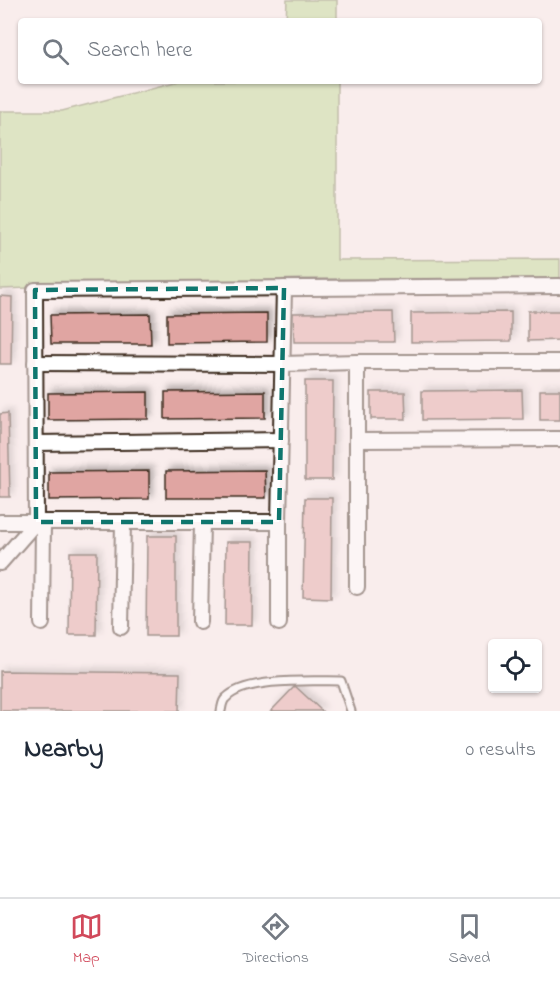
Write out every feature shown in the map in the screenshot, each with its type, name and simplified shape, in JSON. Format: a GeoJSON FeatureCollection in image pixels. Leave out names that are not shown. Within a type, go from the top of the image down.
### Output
{"type":"FeatureCollection","features":[{"type":"Feature","properties":{"kind":"street"},"geometry":{"type":"LineString","coordinates":[[42,623],[36,443],[35,290],[560,286]]}},
{"type":"Feature","properties":{"kind":"street"},"geometry":{"type":"LineString","coordinates":[[279,623],[284,288]]}},
{"type":"Feature","properties":{"kind":"street"},"geometry":{"type":"LineString","coordinates":[[357,362],[357,587]]}},
{"type":"Feature","properties":{"kind":"street"},"geometry":{"type":"LineString","coordinates":[[35,363],[560,362]]}},
{"type":"Feature","properties":{"kind":"street"},"geometry":{"type":"LineString","coordinates":[[357,440],[560,439]]}},
{"type":"Feature","properties":{"kind":"street"},"geometry":{"type":"LineString","coordinates":[[36,443],[281,440]]}},
{"type":"Feature","properties":{"kind":"street"},"geometry":{"type":"LineString","coordinates":[[0,522],[279,522]]}},
{"type":"Feature","properties":{"kind":"street"},"geometry":{"type":"LineString","coordinates":[[0,563],[40,522]]}},
{"type":"Feature","properties":{"kind":"street"},"geometry":{"type":"LineString","coordinates":[[121,627],[123,522]]}},
{"type":"Feature","properties":{"kind":"street"},"geometry":{"type":"LineString","coordinates":[[200,622],[202,522]]}},
{"type":"Feature","properties":{"kind":"lane"},"geometry":{"type":"LineString","coordinates":[[220,711],[224,699],[238,689],[270,682],[340,681],[351,711]]}},
{"type":"Feature","properties":{"kind":"highlighted area"},"geometry":{"type":"Polygon","coordinates":[[[284,288],[279,522],[36,522],[35,290],[284,288]]]}},
{"type":"Feature","properties":{"kind":"green space"},"geometry":{"type":"Polygon","coordinates":[[[287,0],[337,0],[337,18],[286,18],[287,0]]]}},
{"type":"Feature","properties":{"kind":"green space"},"geometry":{"type":"Polygon","coordinates":[[[167,84],[337,84],[337,260],[560,259],[560,278],[302,279],[0,289],[0,111],[62,111],[167,84]]]}},
{"type":"Feature","properties":{"kind":"building"},"geometry":{"type":"Polygon","coordinates":[[[0,296],[12,297],[11,364],[0,364],[0,296]]]}},
{"type":"Feature","properties":{"kind":"building"},"geometry":{"type":"Polygon","coordinates":[[[528,311],[560,311],[560,340],[528,341],[528,311]]]}},
{"type":"Feature","properties":{"kind":"building"},"geometry":{"type":"Polygon","coordinates":[[[393,312],[394,342],[294,342],[293,313],[393,312]]]}},
{"type":"Feature","properties":{"kind":"building"},"geometry":{"type":"Polygon","coordinates":[[[511,312],[511,341],[411,342],[411,313],[511,312]]]}},
{"type":"Feature","properties":{"kind":"building"},"geometry":{"type":"Polygon","coordinates":[[[267,313],[267,342],[167,343],[167,314],[267,313]]]}},
{"type":"Feature","properties":{"kind":"building"},"geometry":{"type":"Polygon","coordinates":[[[150,314],[151,344],[51,344],[50,315],[150,314]]]}},
{"type":"Feature","properties":{"kind":"building"},"geometry":{"type":"Polygon","coordinates":[[[305,381],[333,381],[332,480],[305,480],[305,381]]]}},
{"type":"Feature","properties":{"kind":"building"},"geometry":{"type":"Polygon","coordinates":[[[522,390],[523,419],[422,420],[422,391],[522,390]]]}},
{"type":"Feature","properties":{"kind":"building"},"geometry":{"type":"Polygon","coordinates":[[[540,390],[560,390],[560,420],[540,420],[540,390]]]}},
{"type":"Feature","properties":{"kind":"building"},"geometry":{"type":"Polygon","coordinates":[[[265,391],[265,418],[165,419],[165,392],[265,391]]]}},
{"type":"Feature","properties":{"kind":"building"},"geometry":{"type":"Polygon","coordinates":[[[148,392],[148,419],[48,420],[48,393],[148,392]]]}},
{"type":"Feature","properties":{"kind":"building"},"geometry":{"type":"Polygon","coordinates":[[[371,392],[405,392],[406,419],[371,419],[371,392]]]}},
{"type":"Feature","properties":{"kind":"building"},"geometry":{"type":"Polygon","coordinates":[[[8,413],[10,497],[0,497],[0,414],[8,413]]]}},
{"type":"Feature","properties":{"kind":"building"},"geometry":{"type":"Polygon","coordinates":[[[265,470],[266,498],[166,498],[166,471],[265,470]]]}},
{"type":"Feature","properties":{"kind":"building"},"geometry":{"type":"Polygon","coordinates":[[[149,471],[149,499],[49,500],[49,472],[149,471]]]}},
{"type":"Feature","properties":{"kind":"building"},"geometry":{"type":"Polygon","coordinates":[[[305,498],[332,498],[331,598],[303,597],[305,498]]]}},
{"type":"Feature","properties":{"kind":"building"},"geometry":{"type":"Polygon","coordinates":[[[147,536],[176,536],[176,636],[146,636],[147,536]]]}},
{"type":"Feature","properties":{"kind":"building"},"geometry":{"type":"Polygon","coordinates":[[[226,542],[253,542],[252,625],[225,625],[226,542]]]}},
{"type":"Feature","properties":{"kind":"building"},"geometry":{"type":"Polygon","coordinates":[[[70,552],[97,552],[96,635],[69,635],[70,552]]]}},
{"type":"Feature","properties":{"kind":"building"},"geometry":{"type":"Polygon","coordinates":[[[0,671],[180,673],[179,711],[0,711],[0,671]]]}},
{"type":"Feature","properties":{"kind":"building"},"geometry":{"type":"Polygon","coordinates":[[[295,686],[322,711],[271,711],[295,686]]]}}]}
